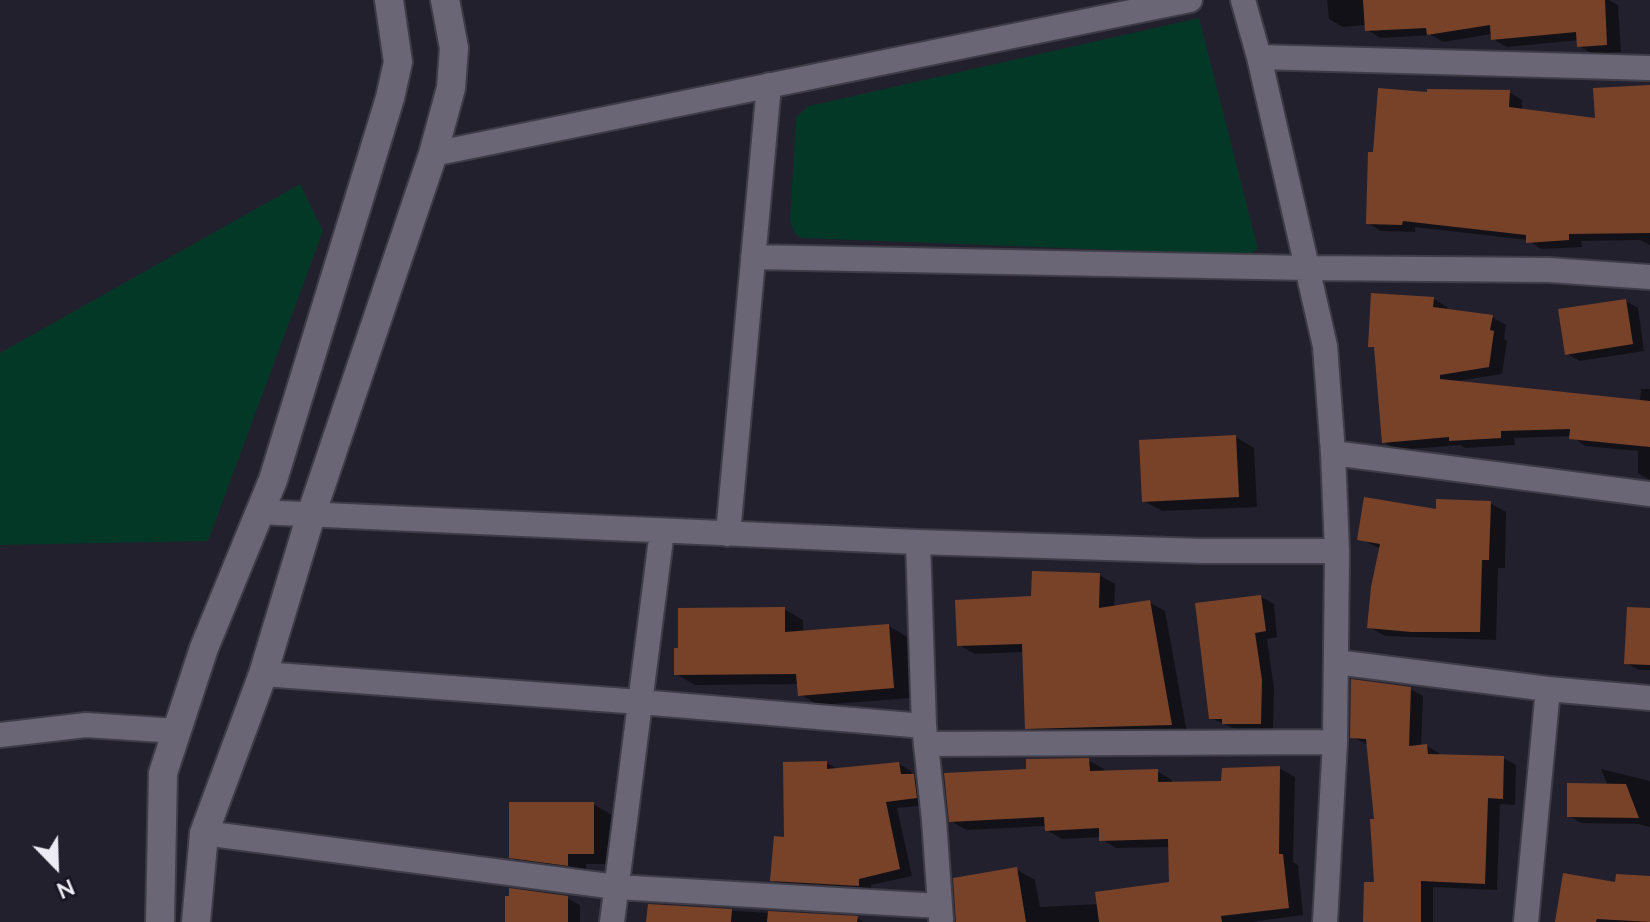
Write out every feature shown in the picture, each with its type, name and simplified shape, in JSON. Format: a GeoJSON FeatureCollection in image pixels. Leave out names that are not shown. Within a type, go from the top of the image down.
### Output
{"type":"FeatureCollection","features":[{"type":"Feature","properties":{"kind":"street"},"geometry":{"type":"LineString","coordinates":[[160,922],[163,773],[204,648],[282,450],[390,98],[398,62],[389,0]]}},
{"type":"Feature","properties":{"kind":"street"},"geometry":{"type":"LineString","coordinates":[[196,922],[204,833],[263,674],[311,515],[433,154],[451,88],[454,48],[445,0]]}},
{"type":"Feature","properties":{"kind":"street"},"geometry":{"type":"LineString","coordinates":[[433,154],[1190,0]]}},
{"type":"Feature","properties":{"kind":"street"},"geometry":{"type":"LineString","coordinates":[[1243,0],[1259,57],[1325,346],[1337,551],[1335,742],[1325,922]]}},
{"type":"Feature","properties":{"kind":"street"},"geometry":{"type":"LineString","coordinates":[[1259,57],[1650,68]]}},
{"type":"Feature","properties":{"kind":"street"},"geometry":{"type":"LineString","coordinates":[[728,534],[769,85]]}},
{"type":"Feature","properties":{"kind":"street"},"geometry":{"type":"LineString","coordinates":[[753,257],[1549,270],[1650,277]]}},
{"type":"Feature","properties":{"kind":"street"},"geometry":{"type":"LineString","coordinates":[[1333,453],[1650,494]]}},
{"type":"Feature","properties":{"kind":"street"},"geometry":{"type":"LineString","coordinates":[[259,512],[918,542],[1202,551],[1337,551]]}},
{"type":"Feature","properties":{"kind":"street"},"geometry":{"type":"LineString","coordinates":[[612,922],[662,531]]}},
{"type":"Feature","properties":{"kind":"street"},"geometry":{"type":"LineString","coordinates":[[204,833],[616,887],[940,914],[925,735],[918,542]]}},
{"type":"Feature","properties":{"kind":"street"},"geometry":{"type":"LineString","coordinates":[[1336,662],[1548,689],[1650,698]]}},
{"type":"Feature","properties":{"kind":"street"},"geometry":{"type":"LineString","coordinates":[[263,674],[640,702],[925,735],[1335,742]]}},
{"type":"Feature","properties":{"kind":"street"},"geometry":{"type":"LineString","coordinates":[[1526,922],[1548,689]]}},
{"type":"Feature","properties":{"kind":"street"},"geometry":{"type":"LineString","coordinates":[[0,735],[86,725],[177,731]]}},
{"type":"Feature","properties":{"kind":"green space"},"geometry":{"type":"Polygon","coordinates":[[[1199,18],[1258,249],[1248,255],[802,238],[795,234],[790,221],[796,117],[809,106],[1199,18]]]}},
{"type":"Feature","properties":{"kind":"green space"},"geometry":{"type":"Polygon","coordinates":[[[300,184],[323,231],[208,541],[0,545],[0,353],[300,184]]]}},
{"type":"Feature","properties":{"kind":"building"},"geometry":{"type":"Polygon","coordinates":[[[1363,0],[1605,0],[1607,45],[1577,47],[1576,32],[1491,40],[1490,25],[1427,35],[1426,28],[1365,31],[1363,0]]]}},
{"type":"Feature","properties":{"kind":"building"},"geometry":{"type":"Polygon","coordinates":[[[1650,85],[1650,233],[1569,234],[1569,240],[1526,243],[1526,235],[1403,221],[1402,225],[1366,224],[1368,152],[1373,152],[1378,88],[1427,92],[1427,89],[1510,90],[1509,107],[1595,118],[1593,88],[1650,85]]]}},
{"type":"Feature","properties":{"kind":"building"},"geometry":{"type":"Polygon","coordinates":[[[1371,293],[1434,297],[1433,307],[1493,315],[1489,367],[1440,375],[1440,379],[1650,401],[1650,447],[1569,439],[1570,429],[1501,431],[1501,438],[1449,441],[1449,437],[1382,443],[1374,347],[1368,347],[1371,293]]]}},
{"type":"Feature","properties":{"kind":"building"},"geometry":{"type":"Polygon","coordinates":[[[1626,299],[1633,344],[1565,355],[1558,309],[1626,299]]]}},
{"type":"Feature","properties":{"kind":"building"},"geometry":{"type":"Polygon","coordinates":[[[1236,435],[1239,497],[1142,502],[1139,440],[1236,435]]]}},
{"type":"Feature","properties":{"kind":"building"},"geometry":{"type":"Polygon","coordinates":[[[1364,497],[1436,509],[1436,499],[1491,501],[1489,560],[1482,560],[1480,632],[1411,632],[1367,628],[1380,544],[1357,540],[1364,497]]]}},
{"type":"Feature","properties":{"kind":"building"},"geometry":{"type":"Polygon","coordinates":[[[1032,571],[1100,573],[1099,608],[1150,600],[1172,725],[1025,729],[1022,644],[957,646],[955,600],[1031,596],[1032,571]]]}},
{"type":"Feature","properties":{"kind":"building"},"geometry":{"type":"Polygon","coordinates":[[[1261,595],[1266,631],[1255,633],[1262,680],[1261,724],[1222,724],[1222,719],[1209,719],[1195,603],[1261,595]]]}},
{"type":"Feature","properties":{"kind":"building"},"geometry":{"type":"Polygon","coordinates":[[[785,607],[785,632],[889,624],[894,688],[798,696],[796,674],[674,675],[678,608],[785,607]]]}},
{"type":"Feature","properties":{"kind":"building"},"geometry":{"type":"Polygon","coordinates":[[[1627,607],[1650,608],[1650,665],[1624,664],[1627,607]]]}},
{"type":"Feature","properties":{"kind":"building"},"geometry":{"type":"Polygon","coordinates":[[[1351,679],[1411,687],[1409,746],[1427,744],[1428,754],[1504,756],[1503,799],[1488,798],[1485,884],[1421,881],[1421,922],[1363,922],[1364,882],[1374,882],[1370,819],[1374,819],[1366,739],[1350,738],[1351,679]]]}},
{"type":"Feature","properties":{"kind":"building"},"geometry":{"type":"Polygon","coordinates":[[[1089,758],[1090,771],[1158,769],[1158,782],[1221,781],[1222,768],[1280,766],[1279,854],[1283,854],[1289,908],[1221,916],[1222,922],[1099,922],[1095,892],[1169,882],[1168,839],[1099,841],[1099,828],[1045,831],[1044,817],[949,822],[944,773],[1026,769],[1026,759],[1089,758]]]}},
{"type":"Feature","properties":{"kind":"building"},"geometry":{"type":"Polygon","coordinates":[[[827,761],[827,769],[899,762],[901,774],[914,774],[917,798],[886,802],[900,869],[859,879],[859,886],[770,881],[774,836],[784,837],[783,762],[827,761]]]}},
{"type":"Feature","properties":{"kind":"building"},"geometry":{"type":"Polygon","coordinates":[[[1567,783],[1626,784],[1639,818],[1567,817],[1567,783]]]}},
{"type":"Feature","properties":{"kind":"building"},"geometry":{"type":"Polygon","coordinates":[[[509,802],[594,802],[594,854],[568,854],[568,866],[509,858],[509,802]]]}},
{"type":"Feature","properties":{"kind":"building"},"geometry":{"type":"Polygon","coordinates":[[[1017,867],[1026,922],[956,922],[953,878],[1017,867]]]}},
{"type":"Feature","properties":{"kind":"building"},"geometry":{"type":"Polygon","coordinates":[[[1563,873],[1615,882],[1616,874],[1650,876],[1650,922],[1597,919],[1596,922],[1555,922],[1563,873]]]}},
{"type":"Feature","properties":{"kind":"building"},"geometry":{"type":"Polygon","coordinates":[[[509,888],[568,896],[568,922],[505,922],[505,896],[509,896],[509,888]]]}},
{"type":"Feature","properties":{"kind":"building"},"geometry":{"type":"Polygon","coordinates":[[[648,904],[732,909],[731,922],[646,922],[648,904]]]}},
{"type":"Feature","properties":{"kind":"building"},"geometry":{"type":"Polygon","coordinates":[[[768,911],[858,916],[857,922],[767,922],[768,911]]]}}]}
